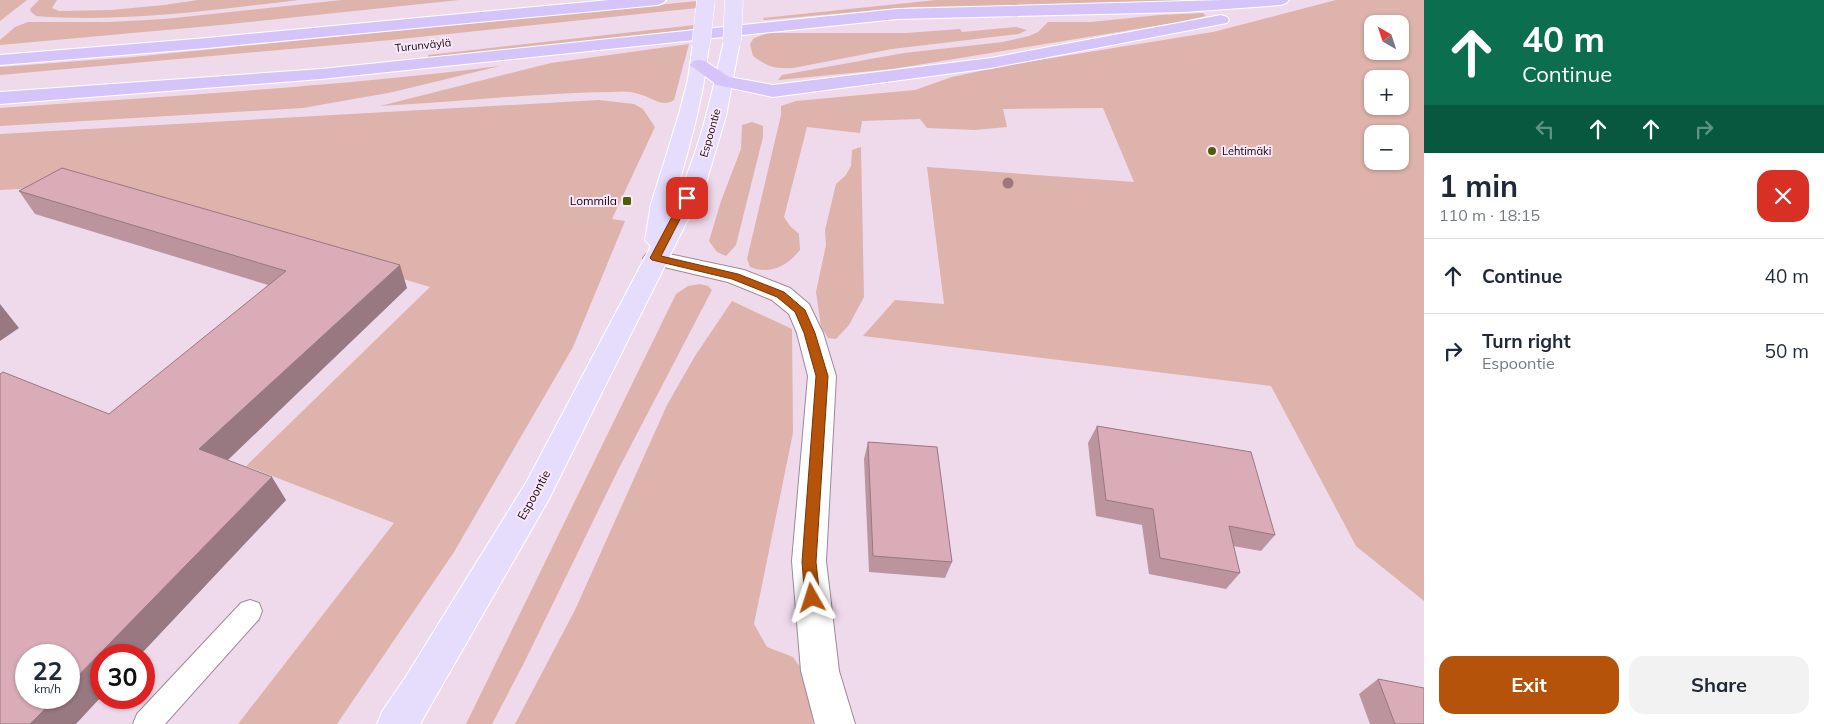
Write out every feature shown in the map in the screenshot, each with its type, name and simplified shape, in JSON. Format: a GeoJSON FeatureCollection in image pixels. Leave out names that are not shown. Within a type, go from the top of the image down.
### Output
{"type":"FeatureCollection","features":[{"type":"Feature","properties":{"kind":"highway"},"geometry":{"type":"LineString","coordinates":[[0,52],[233,30],[510,0]]}},
{"type":"Feature","properties":{"kind":"highway","name":"Turunväylä"},"geometry":{"type":"LineString","coordinates":[[0,60],[658,0]]}},
{"type":"Feature","properties":{"kind":"highway"},"geometry":{"type":"LineString","coordinates":[[0,98],[330,73],[897,14],[960,11],[1170,9],[1218,7],[1281,0]]}},
{"type":"Feature","properties":{"kind":"highway"},"geometry":{"type":"LineString","coordinates":[[699,65],[724,81],[773,90],[900,76],[992,63],[1179,29],[1237,16],[1290,0]]}},
{"type":"Feature","properties":{"kind":"highway"},"geometry":{"type":"LineString","coordinates":[[687,17],[740,5]]}},
{"type":"Feature","properties":{"kind":"highway"},"geometry":{"type":"LineString","coordinates":[[0,85],[217,66]]}},
{"type":"Feature","properties":{"kind":"main road","name":"Espoontie"},"geometry":{"type":"LineString","coordinates":[[655,258],[662,204],[689,114],[699,65],[706,0]]}},
{"type":"Feature","properties":{"kind":"main road","name":"Espoontie"},"geometry":{"type":"LineString","coordinates":[[397,724],[538,490],[694,184],[716,116],[740,5]]}},
{"type":"Feature","properties":{"kind":"street"},"geometry":{"type":"LineString","coordinates":[[655,258],[735,276],[780,294],[800,310],[810,333],[822,376],[809,562],[820,670],[835,724]]}},
{"type":"Feature","properties":{"kind":"lane"},"geometry":{"type":"LineString","coordinates":[[147,724],[250,610]]}},
{"type":"Feature","properties":{"kind":"shaded area"},"geometry":{"type":"Polygon","coordinates":[[[0,0],[27,0],[0,21],[0,0]]]}},
{"type":"Feature","properties":{"kind":"shaded area"},"geometry":{"type":"Polygon","coordinates":[[[39,0],[57,0],[52,8],[59,11],[111,10],[198,0],[299,0],[135,17],[69,18],[36,16],[30,9],[39,0]]]}},
{"type":"Feature","properties":{"kind":"shaded area"},"geometry":{"type":"Polygon","coordinates":[[[342,0],[459,0],[221,25],[0,45],[0,40],[15,27],[28,22],[109,22],[165,19],[342,0]]]}},
{"type":"Feature","properties":{"kind":"shaded area"},"geometry":{"type":"Polygon","coordinates":[[[936,0],[1222,0],[1151,4],[915,7],[764,20],[763,18],[936,0]]]}},
{"type":"Feature","properties":{"kind":"shaded area"},"geometry":{"type":"Polygon","coordinates":[[[1336,0],[1424,0],[1424,601],[1356,546],[1271,386],[863,336],[895,300],[944,304],[927,167],[1134,182],[1103,108],[1003,109],[1007,127],[975,130],[927,128],[920,119],[862,121],[860,133],[807,127],[784,217],[799,234],[800,250],[790,261],[778,268],[765,270],[750,267],[747,259],[781,115],[781,106],[796,101],[915,90],[952,77],[1008,65],[1213,32],[1336,0]]]}},
{"type":"Feature","properties":{"kind":"shaded area"},"geometry":{"type":"Polygon","coordinates":[[[697,1],[697,8],[391,40],[0,75],[0,67],[133,57],[697,1]]]}},
{"type":"Feature","properties":{"kind":"shaded area"},"geometry":{"type":"Polygon","coordinates":[[[1203,13],[1206,16],[1180,22],[893,69],[778,80],[782,75],[904,53],[1003,42],[1038,32],[1048,22],[1091,22],[1203,13]]]}},
{"type":"Feature","properties":{"kind":"shaded area"},"geometry":{"type":"Polygon","coordinates":[[[695,25],[695,29],[498,52],[428,57],[428,55],[695,25]]]}},
{"type":"Feature","properties":{"kind":"shaded area"},"geometry":{"type":"Polygon","coordinates":[[[1016,27],[1027,30],[1019,34],[892,49],[793,68],[776,68],[763,63],[753,56],[750,44],[754,38],[768,33],[906,33],[960,29],[962,32],[1016,27]]]}},
{"type":"Feature","properties":{"kind":"shaded area"},"geometry":{"type":"Polygon","coordinates":[[[689,44],[674,100],[670,102],[662,103],[646,96],[620,91],[380,106],[551,63],[689,44]]]}},
{"type":"Feature","properties":{"kind":"shaded area"},"geometry":{"type":"Polygon","coordinates":[[[500,66],[393,92],[303,108],[0,126],[0,108],[375,80],[500,66]]]}},
{"type":"Feature","properties":{"kind":"shaded area"},"geometry":{"type":"Polygon","coordinates":[[[599,100],[634,104],[643,109],[655,127],[612,219],[625,221],[573,347],[454,552],[337,724],[238,724],[394,523],[246,466],[430,287],[88,185],[0,190],[0,134],[599,100]]]}},
{"type":"Feature","properties":{"kind":"shaded area"},"geometry":{"type":"Polygon","coordinates":[[[752,122],[763,126],[763,137],[736,245],[726,256],[717,252],[709,241],[721,201],[741,149],[742,125],[752,122]]]}},
{"type":"Feature","properties":{"kind":"shaded area"},"geometry":{"type":"Polygon","coordinates":[[[861,147],[864,297],[849,325],[836,339],[828,338],[821,327],[816,292],[826,245],[825,230],[836,184],[846,175],[851,166],[852,150],[861,147]]]}},
{"type":"Feature","properties":{"kind":"shaded area"},"geometry":{"type":"Polygon","coordinates":[[[700,284],[708,286],[712,290],[617,472],[525,661],[492,724],[466,724],[676,294],[688,286],[700,284]]]}},
{"type":"Feature","properties":{"kind":"shaded area"},"geometry":{"type":"Polygon","coordinates":[[[732,301],[792,329],[793,433],[754,624],[767,647],[793,657],[808,678],[813,724],[515,724],[575,610],[667,405],[695,356],[732,301]]]}},
{"type":"Feature","properties":{"kind":"building"},"geometry":{"type":"Polygon","coordinates":[[[62,168],[400,265],[199,449],[272,477],[109,644],[90,644],[90,663],[80,674],[80,644],[15,644],[15,709],[45,709],[30,724],[0,724],[0,374],[3,372],[109,414],[286,271],[19,191],[62,168]]]}},
{"type":"Feature","properties":{"kind":"building"},"geometry":{"type":"Polygon","coordinates":[[[1097,426],[1251,452],[1275,535],[1229,526],[1240,573],[1160,558],[1153,509],[1106,500],[1097,426]]]}},
{"type":"Feature","properties":{"kind":"building"},"geometry":{"type":"Polygon","coordinates":[[[868,442],[937,447],[952,562],[873,556],[868,442]]]}},
{"type":"Feature","properties":{"kind":"building"},"geometry":{"type":"Polygon","coordinates":[[[1378,679],[1424,688],[1424,724],[1395,724],[1378,679]]]}},
{"type":"Feature","properties":{"kind":"place","name":"Lehtimäki"},"geometry":{"type":"Point","coordinates":[1212,151]}},
{"type":"Feature","properties":{"kind":"place","name":"Lommila"},"geometry":{"type":"Point","coordinates":[627,201]}},
{"type":"Feature","properties":{"kind":"route"},"geometry":{"type":"LineString","coordinates":[[687,198],[655,258],[735,276],[780,294],[800,310],[810,333],[822,376],[809,562],[812,598]]}}]}
